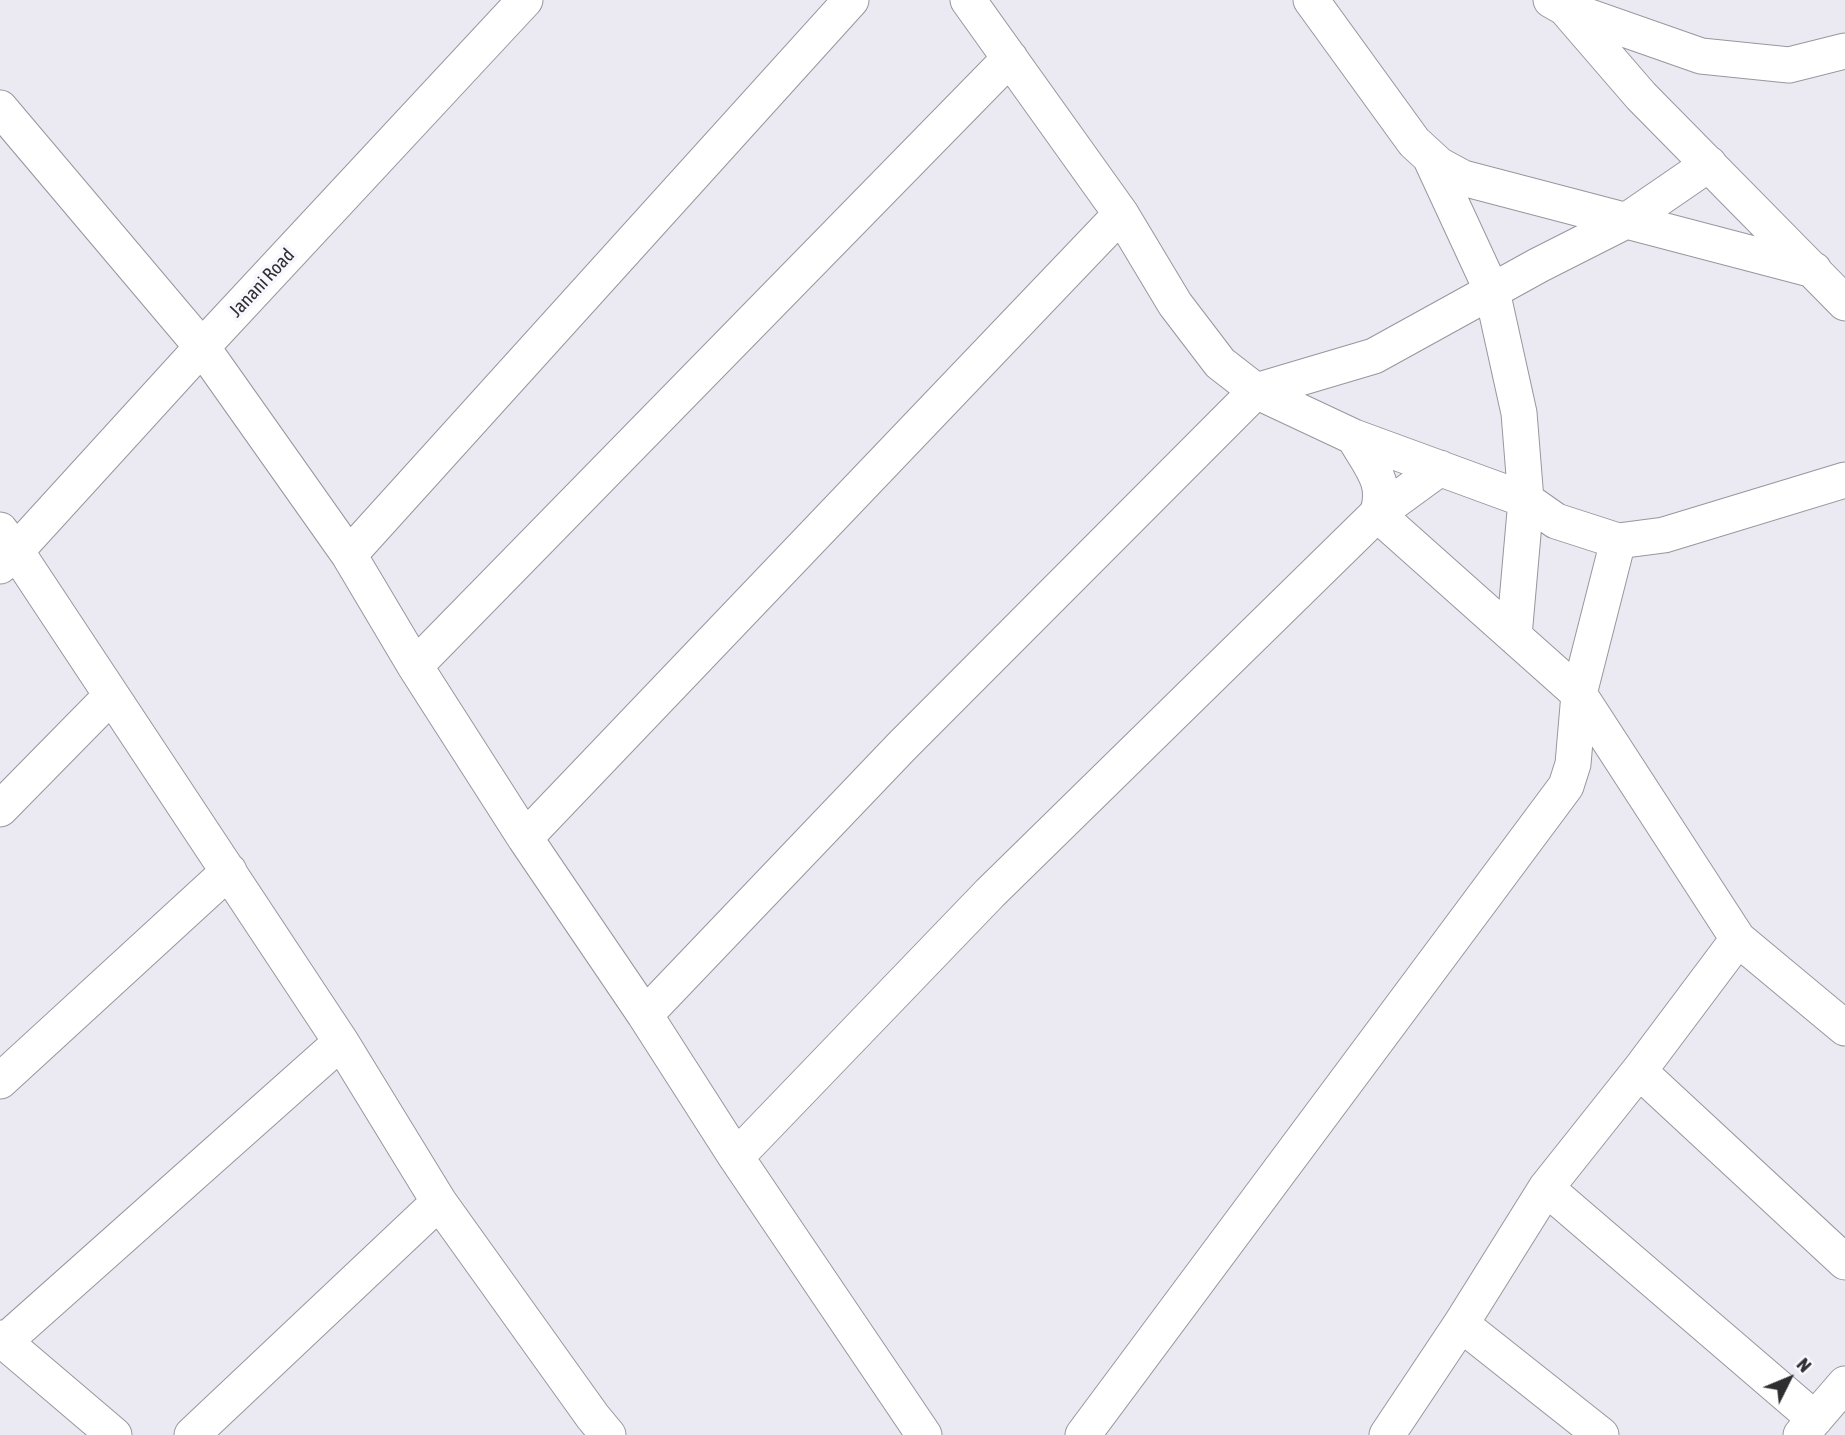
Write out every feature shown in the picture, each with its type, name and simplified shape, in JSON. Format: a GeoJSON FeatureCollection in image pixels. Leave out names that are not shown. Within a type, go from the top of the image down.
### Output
{"type":"FeatureCollection","features":[{"type":"Feature","properties":{"kind":"street","name":"Janani Road"},"geometry":{"type":"LineString","coordinates":[[5,549],[202,347],[525,0]]}},
{"type":"Feature","properties":{"kind":"street"},"geometry":{"type":"LineString","coordinates":[[349,555],[851,0]]}},
{"type":"Feature","properties":{"kind":"street"},"geometry":{"type":"LineString","coordinates":[[968,0],[1121,214],[1175,304],[1220,363],[1256,391],[1354,437],[1526,500],[1556,521],[1618,541],[1664,535],[1845,480]]}},
{"type":"Feature","properties":{"kind":"street"},"geometry":{"type":"LineString","coordinates":[[1311,0],[1414,142],[1439,165],[1463,178],[1814,270]]}},
{"type":"Feature","properties":{"kind":"street"},"geometry":{"type":"LineString","coordinates":[[1560,3],[1701,56],[1789,65],[1845,51]]}},
{"type":"Feature","properties":{"kind":"street"},"geometry":{"type":"LineString","coordinates":[[1560,3],[1641,96],[1845,303]]}},
{"type":"Feature","properties":{"kind":"street"},"geometry":{"type":"LineString","coordinates":[[415,666],[1010,58]]}},
{"type":"Feature","properties":{"kind":"street"},"geometry":{"type":"LineString","coordinates":[[0,108],[202,347],[349,555],[415,666],[525,838],[924,1435]]}},
{"type":"Feature","properties":{"kind":"street"},"geometry":{"type":"LineString","coordinates":[[1430,157],[1492,291],[1519,413],[1526,500],[1514,636]]}},
{"type":"Feature","properties":{"kind":"street"},"geometry":{"type":"LineString","coordinates":[[645,1015],[902,746],[1256,391],[1374,356],[1626,221],[1709,164]]}},
{"type":"Feature","properties":{"kind":"street"},"geometry":{"type":"LineString","coordinates":[[525,838],[1121,214]]}},
{"type":"Feature","properties":{"kind":"street"},"geometry":{"type":"LineString","coordinates":[[1354,437],[1383,493],[1377,514]]}},
{"type":"Feature","properties":{"kind":"street"},"geometry":{"type":"LineString","coordinates":[[736,1157],[990,893],[1377,514],[1440,468]]}},
{"type":"Feature","properties":{"kind":"street"},"geometry":{"type":"LineString","coordinates":[[1377,514],[1579,694],[1738,939],[1845,1028]]}},
{"type":"Feature","properties":{"kind":"street"},"geometry":{"type":"LineString","coordinates":[[1083,1435],[1566,786],[1573,764],[1579,694],[1618,541]]}},
{"type":"Feature","properties":{"kind":"street"},"geometry":{"type":"LineString","coordinates":[[5,549],[111,696],[229,872],[341,1042],[439,1202],[608,1435]]}},
{"type":"Feature","properties":{"kind":"street"},"geometry":{"type":"LineString","coordinates":[[0,809],[111,696]]}},
{"type":"Feature","properties":{"kind":"street"},"geometry":{"type":"LineString","coordinates":[[0,1081],[229,872]]}},
{"type":"Feature","properties":{"kind":"street"},"geometry":{"type":"LineString","coordinates":[[1387,1435],[1461,1324],[1546,1188],[1639,1071],[1738,939]]}},
{"type":"Feature","properties":{"kind":"street"},"geometry":{"type":"LineString","coordinates":[[114,1435],[2,1340],[341,1042]]}},
{"type":"Feature","properties":{"kind":"street"},"geometry":{"type":"LineString","coordinates":[[1639,1071],[1845,1262]]}},
{"type":"Feature","properties":{"kind":"street"},"geometry":{"type":"LineString","coordinates":[[1546,1188],[1808,1427],[1845,1384]]}},
{"type":"Feature","properties":{"kind":"street"},"geometry":{"type":"LineString","coordinates":[[192,1435],[439,1202]]}},
{"type":"Feature","properties":{"kind":"street"},"geometry":{"type":"LineString","coordinates":[[1461,1324],[1601,1435]]}}]}
